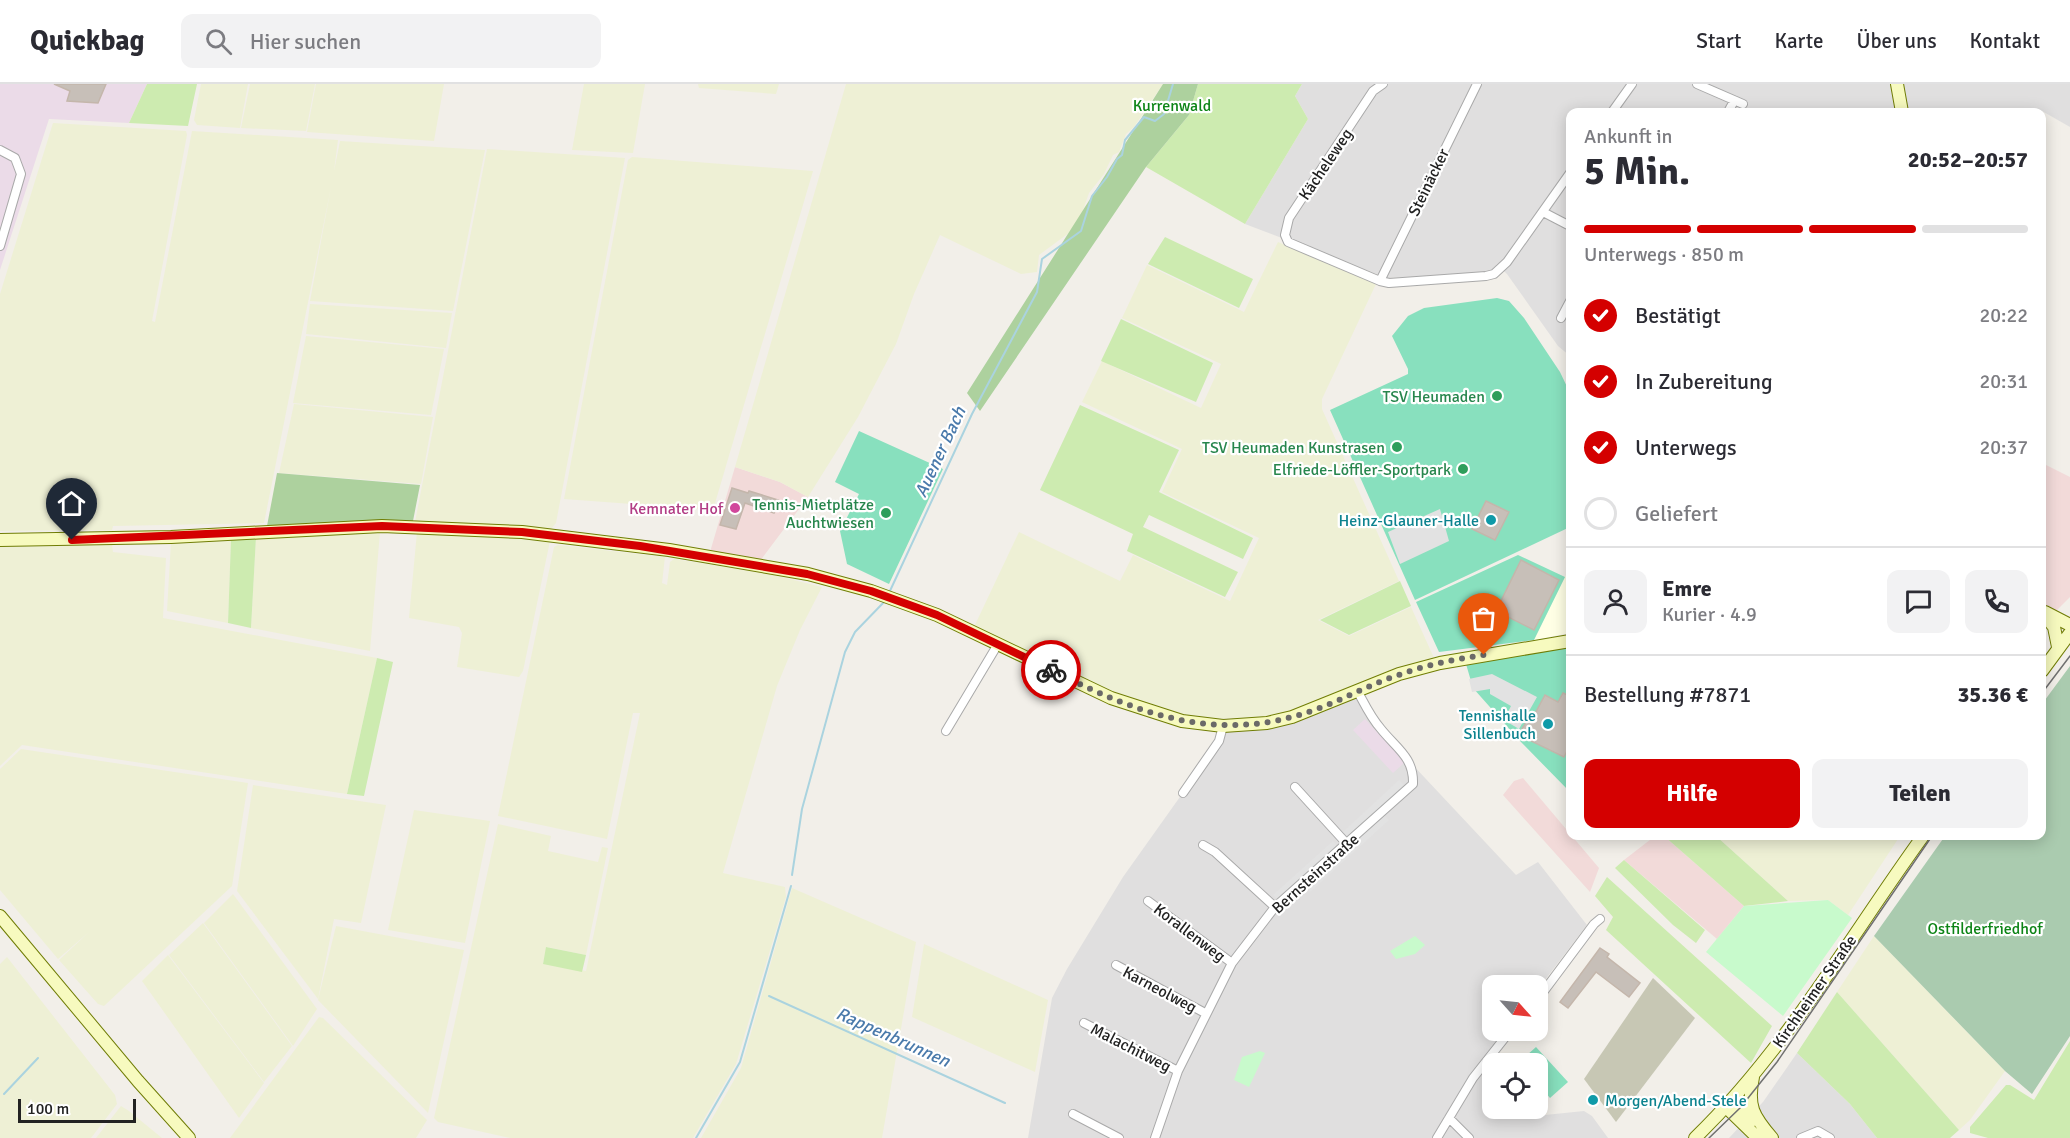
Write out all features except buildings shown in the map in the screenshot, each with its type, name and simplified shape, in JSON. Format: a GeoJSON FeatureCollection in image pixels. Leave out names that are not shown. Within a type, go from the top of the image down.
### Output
{"type":"FeatureCollection","features":[{"type":"Feature","properties":{"kind":"street","name":"Kächeleweg"},"geometry":{"type":"LineString","coordinates":[[1380,281],[1306,251],[1285,239],[1289,218],[1373,91],[1383,84]]}},
{"type":"Feature","properties":{"kind":"street","name":"Steinäcker"},"geometry":{"type":"LineString","coordinates":[[1380,281],[1476,84]]}},
{"type":"Feature","properties":{"kind":"street"},"geometry":{"type":"LineString","coordinates":[[1615,108],[1632,84]]}},
{"type":"Feature","properties":{"kind":"street"},"geometry":{"type":"LineString","coordinates":[[1697,84],[1743,104]]}},
{"type":"Feature","properties":{"kind":"street"},"geometry":{"type":"LineString","coordinates":[[1897,84],[1901,108]]}},
{"type":"Feature","properties":{"kind":"street"},"geometry":{"type":"LineString","coordinates":[[1730,108],[1734,101]]}},
{"type":"Feature","properties":{"kind":"street"},"geometry":{"type":"LineString","coordinates":[[0,150],[15,158],[21,174],[0,246]]}},
{"type":"Feature","properties":{"kind":"street"},"geometry":{"type":"LineString","coordinates":[[1380,281],[1389,283],[1494,274],[1507,262],[1566,179]]}},
{"type":"Feature","properties":{"kind":"street"},"geometry":{"type":"LineString","coordinates":[[1543,212],[1566,224]]}},
{"type":"Feature","properties":{"kind":"street"},"geometry":{"type":"LineString","coordinates":[[1561,318],[1566,309]]}},
{"type":"Feature","properties":{"kind":"street"},"geometry":{"type":"LineString","coordinates":[[0,540],[160,537],[382,526],[490,530],[592,540],[692,554],[807,574],[888,596],[937,615],[1111,698],[1171,719],[1223,726],[1267,723],[1292,717],[1399,674],[1440,663],[1566,642]]}},
{"type":"Feature","properties":{"kind":"street"},"geometry":{"type":"LineString","coordinates":[[2046,613],[2070,625]]}},
{"type":"Feature","properties":{"kind":"street"},"geometry":{"type":"LineString","coordinates":[[2046,616],[2054,627],[2058,647]]}},
{"type":"Feature","properties":{"kind":"street"},"geometry":{"type":"LineString","coordinates":[[2046,665],[2070,633]]}},
{"type":"Feature","properties":{"kind":"street"},"geometry":{"type":"LineString","coordinates":[[946,731],[998,644]]}},
{"type":"Feature","properties":{"kind":"street","name":"Bernsteinstraße"},"geometry":{"type":"LineString","coordinates":[[1155,1138],[1178,1071],[1232,963],[1275,907],[1413,784],[1410,762],[1382,730],[1358,692]]}},
{"type":"Feature","properties":{"kind":"street"},"geometry":{"type":"LineString","coordinates":[[1184,793],[1219,741],[1223,726]]}},
{"type":"Feature","properties":{"kind":"street"},"geometry":{"type":"LineString","coordinates":[[1295,788],[1347,844]]}},
{"type":"Feature","properties":{"kind":"street","name":"Kirchheimer Straße"},"geometry":{"type":"LineString","coordinates":[[1695,1138],[1754,1076],[1920,840]]}},
{"type":"Feature","properties":{"kind":"street"},"geometry":{"type":"LineString","coordinates":[[1203,845],[1215,852],[1275,907]]}},
{"type":"Feature","properties":{"kind":"street","name":"Korallenweg"},"geometry":{"type":"LineString","coordinates":[[1148,901],[1232,963]]}},
{"type":"Feature","properties":{"kind":"street"},"geometry":{"type":"LineString","coordinates":[[0,916],[138,1081],[189,1138]]}},
{"type":"Feature","properties":{"kind":"street"},"geometry":{"type":"LineString","coordinates":[[1548,986],[1594,924],[1600,920]]}},
{"type":"Feature","properties":{"kind":"street","name":"Karneolweg"},"geometry":{"type":"LineString","coordinates":[[1116,965],[1205,1013]]}},
{"type":"Feature","properties":{"kind":"street","name":"Malachitweg"},"geometry":{"type":"LineString","coordinates":[[1084,1023],[1178,1071]]}},
{"type":"Feature","properties":{"kind":"street"},"geometry":{"type":"LineString","coordinates":[[1437,1138],[1473,1078],[1502,1041]]}},
{"type":"Feature","properties":{"kind":"street"},"geometry":{"type":"LineString","coordinates":[[1754,1076],[1750,1096],[1752,1110],[1772,1138]]}},
{"type":"Feature","properties":{"kind":"street"},"geometry":{"type":"LineString","coordinates":[[1729,1104],[1758,1121]]}},
{"type":"Feature","properties":{"kind":"street"},"geometry":{"type":"LineString","coordinates":[[1729,1104],[1758,1138]]}},
{"type":"Feature","properties":{"kind":"street"},"geometry":{"type":"LineString","coordinates":[[1073,1114],[1119,1138]]}},
{"type":"Feature","properties":{"kind":"street"},"geometry":{"type":"LineString","coordinates":[[1449,1118],[1470,1138]]}},
{"type":"Feature","properties":{"kind":"street"},"geometry":{"type":"LineString","coordinates":[[1801,1138],[1818,1131],[1830,1138]]}},
{"type":"Feature","properties":{"kind":"shaded area"},"geometry":{"type":"Polygon","coordinates":[[[0,84],[147,84],[129,123],[49,119],[0,270],[0,84]]]}},
{"type":"Feature","properties":{"kind":"shaded area"},"geometry":{"type":"Polygon","coordinates":[[[201,84],[248,84],[240,128],[197,125],[194,120],[201,84]]]}},
{"type":"Feature","properties":{"kind":"shaded area"},"geometry":{"type":"Polygon","coordinates":[[[250,84],[315,84],[306,131],[241,128],[250,84]]]}},
{"type":"Feature","properties":{"kind":"shaded area"},"geometry":{"type":"Polygon","coordinates":[[[316,84],[444,84],[434,141],[307,132],[316,84]]]}},
{"type":"Feature","properties":{"kind":"shaded area"},"geometry":{"type":"Polygon","coordinates":[[[584,84],[645,84],[633,153],[572,150],[584,84]]]}},
{"type":"Feature","properties":{"kind":"shaded area"},"geometry":{"type":"Polygon","coordinates":[[[698,84],[779,84],[776,94],[699,88],[698,84]]]}},
{"type":"Feature","properties":{"kind":"shaded area"},"geometry":{"type":"Polygon","coordinates":[[[846,84],[1163,84],[1134,127],[1126,134],[1119,152],[1113,155],[1104,174],[1089,193],[1077,227],[1039,255],[1037,272],[1021,274],[940,235],[914,294],[896,344],[858,417],[808,497],[780,482],[735,467],[846,84]]]}},
{"type":"Feature","properties":{"kind":"shaded area"},"geometry":{"type":"Polygon","coordinates":[[[1302,84],[2070,84],[2070,127],[2046,113],[2046,108],[1566,108],[1566,353],[1558,346],[1507,274],[1497,264],[1492,271],[1486,274],[1387,278],[1245,224],[1308,119],[1295,96],[1302,84]]]}},
{"type":"Feature","properties":{"kind":"shaded area"},"geometry":{"type":"Polygon","coordinates":[[[53,123],[186,131],[152,321],[155,322],[192,131],[338,140],[334,171],[340,141],[485,150],[453,311],[310,301],[331,187],[264,523],[113,526],[112,530],[0,531],[0,294],[53,123]]]}},
{"type":"Feature","properties":{"kind":"shaded area"},"geometry":{"type":"Polygon","coordinates":[[[487,149],[625,158],[556,523],[551,529],[415,522],[487,149]]]}},
{"type":"Feature","properties":{"kind":"shaded area"},"geometry":{"type":"Polygon","coordinates":[[[632,157],[813,171],[713,510],[564,499],[628,160],[632,157]]]}},
{"type":"Feature","properties":{"kind":"shaded area"},"geometry":{"type":"Polygon","coordinates":[[[1278,242],[1376,284],[1322,399],[1322,409],[1399,581],[1318,620],[1349,636],[1411,607],[1434,658],[1397,667],[1315,705],[1265,718],[1198,719],[1173,714],[1115,694],[974,627],[1019,532],[1120,581],[1133,555],[1230,601],[1259,538],[1162,492],[1182,449],[1082,402],[1102,361],[1201,408],[1221,364],[1122,318],[1147,265],[1244,312],[1278,242]]]}},
{"type":"Feature","properties":{"kind":"shaded area"},"geometry":{"type":"Polygon","coordinates":[[[310,304],[452,313],[446,348],[306,334],[310,304]]]}},
{"type":"Feature","properties":{"kind":"shaded area"},"geometry":{"type":"Polygon","coordinates":[[[306,336],[444,349],[431,415],[293,403],[306,336]]]}},
{"type":"Feature","properties":{"kind":"shaded area"},"geometry":{"type":"Polygon","coordinates":[[[294,404],[433,417],[421,484],[279,473],[294,404]]]}},
{"type":"Feature","properties":{"kind":"shaded area"},"geometry":{"type":"Polygon","coordinates":[[[2046,465],[2070,477],[2070,597],[2056,611],[2046,605],[2046,465]]]}},
{"type":"Feature","properties":{"kind":"shaded area"},"geometry":{"type":"Polygon","coordinates":[[[735,467],[780,482],[808,497],[760,561],[710,552],[735,467]]]}},
{"type":"Feature","properties":{"kind":"shaded area"},"geometry":{"type":"Polygon","coordinates":[[[1440,509],[1449,541],[1400,564],[1388,532],[1440,509]]]}},
{"type":"Feature","properties":{"kind":"shaded area"},"geometry":{"type":"Polygon","coordinates":[[[380,532],[370,651],[251,628],[256,537],[380,532]]]}},
{"type":"Feature","properties":{"kind":"shaded area"},"geometry":{"type":"Polygon","coordinates":[[[417,532],[550,541],[523,671],[519,677],[457,667],[462,633],[459,627],[409,618],[417,532]]]}},
{"type":"Feature","properties":{"kind":"shaded area"},"geometry":{"type":"Polygon","coordinates":[[[231,539],[228,623],[167,611],[171,542],[231,539]]]}},
{"type":"Feature","properties":{"kind":"shaded area"},"geometry":{"type":"Polygon","coordinates":[[[112,545],[113,552],[166,558],[163,618],[377,658],[347,794],[22,745],[0,766],[0,546],[112,545]]]}},
{"type":"Feature","properties":{"kind":"shaded area"},"geometry":{"type":"Polygon","coordinates":[[[558,545],[665,557],[662,583],[667,585],[670,562],[674,559],[765,573],[822,587],[800,630],[777,686],[723,873],[785,887],[786,897],[736,1064],[693,1138],[510,1138],[438,1122],[434,1118],[498,824],[551,836],[548,851],[598,862],[602,847],[608,848],[586,955],[547,947],[543,963],[586,971],[640,713],[633,713],[607,839],[498,816],[554,547],[558,545]]]}},
{"type":"Feature","properties":{"kind":"shaded area"},"geometry":{"type":"Polygon","coordinates":[[[1566,575],[1566,634],[1534,640],[1566,575]]]}},
{"type":"Feature","properties":{"kind":"shaded area"},"geometry":{"type":"Polygon","coordinates":[[[1492,674],[1537,697],[1519,729],[1504,720],[1511,706],[1490,694],[1490,689],[1472,692],[1469,679],[1492,674]]]}},
{"type":"Feature","properties":{"kind":"shaded area"},"geometry":{"type":"Polygon","coordinates":[[[1358,692],[1410,762],[1516,875],[1538,862],[1587,925],[1548,976],[1482,975],[1482,1041],[1497,1041],[1488,1053],[1482,1053],[1482,1119],[1548,1119],[1548,1115],[1584,1111],[1592,1116],[1608,1138],[1028,1138],[1052,998],[1123,877],[1219,742],[1223,726],[1358,692]]]}},
{"type":"Feature","properties":{"kind":"shaded area"},"geometry":{"type":"Polygon","coordinates":[[[1365,719],[1405,762],[1393,773],[1353,730],[1365,719]]]}},
{"type":"Feature","properties":{"kind":"shaded area"},"geometry":{"type":"Polygon","coordinates":[[[21,749],[248,783],[232,886],[104,1006],[98,1004],[59,960],[89,932],[58,959],[0,890],[0,769],[21,749]]]}},
{"type":"Feature","properties":{"kind":"shaded area"},"geometry":{"type":"Polygon","coordinates":[[[1523,778],[1566,829],[1566,840],[1575,840],[1599,868],[1590,892],[1503,795],[1514,781],[1523,778]]]}},
{"type":"Feature","properties":{"kind":"shaded area"},"geometry":{"type":"Polygon","coordinates":[[[1399,780],[1404,785],[1348,837],[1343,832],[1399,780]]]}},
{"type":"Feature","properties":{"kind":"shaded area"},"geometry":{"type":"Polygon","coordinates":[[[253,785],[386,805],[361,923],[334,919],[318,999],[237,891],[253,785]]]}},
{"type":"Feature","properties":{"kind":"shaded area"},"geometry":{"type":"Polygon","coordinates":[[[414,810],[490,821],[465,943],[388,930],[414,810]]]}},
{"type":"Feature","properties":{"kind":"shaded area"},"geometry":{"type":"Polygon","coordinates":[[[1384,815],[1389,820],[1310,892],[1305,886],[1384,815]]]}},
{"type":"Feature","properties":{"kind":"shaded area"},"geometry":{"type":"Polygon","coordinates":[[[1650,840],[1669,840],[1744,906],[1717,939],[1624,860],[1650,840]]]}},
{"type":"Feature","properties":{"kind":"shaded area"},"geometry":{"type":"Polygon","coordinates":[[[1720,840],[1897,840],[1848,915],[1828,900],[1788,901],[1720,840]]]}},
{"type":"Feature","properties":{"kind":"shaded area"},"geometry":{"type":"Polygon","coordinates":[[[1333,841],[1338,847],[1278,900],[1273,895],[1333,841]]]}},
{"type":"Feature","properties":{"kind":"shaded area"},"geometry":{"type":"Polygon","coordinates":[[[792,888],[916,942],[882,1138],[701,1138],[741,1068],[792,888]]]}},
{"type":"Feature","properties":{"kind":"shaded area"},"geometry":{"type":"Polygon","coordinates":[[[233,894],[317,1009],[293,1046],[204,923],[233,894]]]}},
{"type":"Feature","properties":{"kind":"shaded area"},"geometry":{"type":"Polygon","coordinates":[[[203,923],[292,1046],[264,1082],[169,955],[203,923]]]}},
{"type":"Feature","properties":{"kind":"shaded area"},"geometry":{"type":"Polygon","coordinates":[[[336,926],[464,950],[428,1113],[318,1000],[336,926]]]}},
{"type":"Feature","properties":{"kind":"shaded area"},"geometry":{"type":"Polygon","coordinates":[[[1874,936],[2005,1071],[1970,1120],[1959,1130],[1837,992],[1874,936]]]}},
{"type":"Feature","properties":{"kind":"shaded area"},"geometry":{"type":"Polygon","coordinates":[[[924,944],[1048,1000],[1035,1072],[912,1017],[924,944]]]}},
{"type":"Feature","properties":{"kind":"shaded area"},"geometry":{"type":"Polygon","coordinates":[[[168,955],[264,1083],[239,1118],[142,981],[168,955]]]}},
{"type":"Feature","properties":{"kind":"shaded area"},"geometry":{"type":"Polygon","coordinates":[[[7,957],[115,1095],[117,1104],[91,1138],[0,1138],[0,964],[7,957]]]}},
{"type":"Feature","properties":{"kind":"shaded area"},"geometry":{"type":"Polygon","coordinates":[[[1653,978],[1695,1018],[1616,1122],[1584,1079],[1653,978]]]}},
{"type":"Feature","properties":{"kind":"shaded area"},"geometry":{"type":"Polygon","coordinates":[[[319,1017],[323,1018],[427,1120],[416,1138],[230,1138],[319,1017]]]}},
{"type":"Feature","properties":{"kind":"shaded area"},"geometry":{"type":"Polygon","coordinates":[[[1797,1053],[1850,1104],[1877,1138],[1729,1138],[1763,1102],[1797,1053]]]}},
{"type":"Feature","properties":{"kind":"shaded area"},"geometry":{"type":"Polygon","coordinates":[[[121,1106],[129,1111],[162,1138],[96,1138],[121,1106]]]}},
{"type":"Feature","properties":{"kind":"green space"},"geometry":{"type":"Polygon","coordinates":[[[147,84],[197,84],[188,126],[129,123],[147,84]]]}},
{"type":"Feature","properties":{"kind":"green space","name":"Kurrenwald"},"geometry":{"type":"Polygon","coordinates":[[[1163,84],[1198,84],[1189,115],[1146,167],[980,411],[967,393],[1163,84]]]}},
{"type":"Feature","properties":{"kind":"green space"},"geometry":{"type":"Polygon","coordinates":[[[1198,84],[1302,84],[1295,96],[1308,119],[1245,224],[1146,167],[1189,115],[1198,84]]]}},
{"type":"Feature","properties":{"kind":"green space"},"geometry":{"type":"Polygon","coordinates":[[[1165,237],[1253,279],[1239,308],[1148,264],[1165,237]]]}},
{"type":"Feature","properties":{"kind":"green space","name":"Elfriede-Löffler-Sportpark"},"geometry":{"type":"Polygon","coordinates":[[[1497,298],[1509,301],[1524,318],[1560,372],[1566,385],[1566,529],[1415,600],[1330,410],[1408,374],[1408,369],[1392,336],[1408,316],[1424,308],[1497,298]]]}},
{"type":"Feature","properties":{"kind":"green space"},"geometry":{"type":"Polygon","coordinates":[[[1121,319],[1213,363],[1196,402],[1101,361],[1121,319]]]}},
{"type":"Feature","properties":{"kind":"green space"},"geometry":{"type":"Polygon","coordinates":[[[1080,405],[1179,450],[1159,492],[1253,538],[1243,559],[1149,515],[1143,527],[1238,572],[1225,597],[1127,551],[1133,534],[1040,490],[1080,405]]]}},
{"type":"Feature","properties":{"kind":"green space","name":"Tennis-Mietplätze Auchtwiesen"},"geometry":{"type":"Polygon","coordinates":[[[859,431],[943,469],[889,584],[847,564],[840,531],[859,494],[835,482],[859,431]]]}},
{"type":"Feature","properties":{"kind":"green space"},"geometry":{"type":"Polygon","coordinates":[[[277,473],[420,485],[413,521],[267,526],[277,473]]]}},
{"type":"Feature","properties":{"kind":"green space"},"geometry":{"type":"Polygon","coordinates":[[[256,537],[251,628],[228,623],[231,539],[256,537]]]}},
{"type":"Feature","properties":{"kind":"green space"},"geometry":{"type":"Polygon","coordinates":[[[1518,555],[1565,577],[1534,640],[1439,652],[1416,602],[1518,555]]]}},
{"type":"Feature","properties":{"kind":"green space"},"geometry":{"type":"Polygon","coordinates":[[[1400,581],[1411,606],[1349,635],[1320,620],[1400,581]]]}},
{"type":"Feature","properties":{"kind":"green space"},"geometry":{"type":"Polygon","coordinates":[[[1566,644],[1566,788],[1473,688],[1466,664],[1566,644]]]}},
{"type":"Feature","properties":{"kind":"green space"},"geometry":{"type":"Polygon","coordinates":[[[377,658],[393,662],[364,796],[347,794],[377,658]]]}},
{"type":"Feature","properties":{"kind":"green space","name":"Ostfilderfriedhof"},"geometry":{"type":"Polygon","coordinates":[[[2070,666],[2070,1036],[2032,1094],[2005,1071],[1874,936],[1942,840],[2046,840],[2046,699],[2070,666]]]}},
{"type":"Feature","properties":{"kind":"green space"},"geometry":{"type":"Polygon","coordinates":[[[1669,840],[1720,840],[1788,901],[1744,906],[1669,840]]]}},
{"type":"Feature","properties":{"kind":"green space"},"geometry":{"type":"Polygon","coordinates":[[[1624,860],[1705,930],[1696,943],[1673,925],[1615,868],[1624,860]]]}},
{"type":"Feature","properties":{"kind":"green space"},"geometry":{"type":"Polygon","coordinates":[[[1607,877],[1772,1026],[1751,1063],[1606,930],[1613,917],[1595,896],[1607,877]]]}},
{"type":"Feature","properties":{"kind":"green space"},"geometry":{"type":"Polygon","coordinates":[[[1828,900],[1852,918],[1783,1016],[1706,952],[1744,906],[1828,900]]]}},
{"type":"Feature","properties":{"kind":"green space"},"geometry":{"type":"Polygon","coordinates":[[[1415,936],[1425,945],[1415,954],[1396,959],[1390,951],[1415,936]]]}},
{"type":"Feature","properties":{"kind":"green space"},"geometry":{"type":"Polygon","coordinates":[[[546,947],[586,955],[582,972],[543,964],[546,947]]]}},
{"type":"Feature","properties":{"kind":"green space"},"geometry":{"type":"Polygon","coordinates":[[[1837,992],[1959,1130],[1950,1138],[1877,1138],[1850,1104],[1797,1053],[1837,992]]]}},
{"type":"Feature","properties":{"kind":"green space"},"geometry":{"type":"Polygon","coordinates":[[[2070,1041],[2070,1138],[1988,1138],[1970,1133],[1970,1127],[2006,1085],[2010,1085],[2034,1100],[2070,1041]]]}},
{"type":"Feature","properties":{"kind":"green space"},"geometry":{"type":"Polygon","coordinates":[[[1536,1047],[1541,1053],[1529,1053],[1536,1047]]]}},
{"type":"Feature","properties":{"kind":"green space"},"geometry":{"type":"Polygon","coordinates":[[[1260,1051],[1265,1053],[1249,1087],[1234,1080],[1242,1057],[1260,1051]]]}},
{"type":"Feature","properties":{"kind":"green space"},"geometry":{"type":"Polygon","coordinates":[[[1548,1060],[1568,1082],[1550,1098],[1548,1096],[1548,1060]]]}},
{"type":"Feature","properties":{"kind":"waterway","name":"Auener Bach"},"geometry":{"type":"LineString","coordinates":[[889,593],[972,414],[1037,292],[1042,259],[1081,231],[1092,196],[1122,155],[1125,140],[1144,117],[1155,121],[1164,114],[1173,84]]}},
{"type":"Feature","properties":{"kind":"waterway","name":"Auener Bach"},"geometry":{"type":"LineString","coordinates":[[792,875],[802,809],[845,652],[855,632],[885,601]]}},
{"type":"Feature","properties":{"kind":"waterway"},"geometry":{"type":"LineString","coordinates":[[696,1138],[740,1062],[791,886]]}},
{"type":"Feature","properties":{"kind":"waterway","name":"Rappenbrunnen"},"geometry":{"type":"LineString","coordinates":[[769,996],[1005,1103]]}},
{"type":"Feature","properties":{"kind":"waterway"},"geometry":{"type":"LineString","coordinates":[[4,1094],[38,1058]]}},
{"type":"Feature","properties":{"kind":"tram line"},"geometry":{"type":"LineString","coordinates":[[2046,688],[2070,656]]}},
{"type":"Feature","properties":{"kind":"tram line"},"geometry":{"type":"LineString","coordinates":[[1709,1138],[1740,1108],[1777,1062],[1929,840]]}},
{"type":"Feature","properties":{"kind":"way so far"},"geometry":{"type":"LineString","coordinates":[[1051,670],[1111,698],[1171,719],[1199,724],[1246,726],[1316,710],[1399,674],[1484,655]]}},
{"type":"Feature","properties":{"kind":"place","name":"TSV Heumaden"},"geometry":{"type":"Point","coordinates":[1497,396]}},
{"type":"Feature","properties":{"kind":"place","name":"TSV Heumaden Kunstrasen"},"geometry":{"type":"Point","coordinates":[1397,447]}},
{"type":"Feature","properties":{"kind":"place","name":"Elfriede-Löffler-Sportpark"},"geometry":{"type":"Point","coordinates":[1463,469]}},
{"type":"Feature","properties":{"kind":"place","name":"Kemnater Hof"},"geometry":{"type":"Point","coordinates":[735,508]}},
{"type":"Feature","properties":{"kind":"place","name":"Tennis-Mietplätze Auchtwiesen"},"geometry":{"type":"Point","coordinates":[886,513]}},
{"type":"Feature","properties":{"kind":"place","name":"Heinz-Glauner-Halle"},"geometry":{"type":"Point","coordinates":[1491,520]}},
{"type":"Feature","properties":{"kind":"place","name":"Tennishalle Sillenbuch"},"geometry":{"type":"Point","coordinates":[1548,724]}},
{"type":"Feature","properties":{"kind":"place","name":"Morgen/Abend-Stele"},"geometry":{"type":"Point","coordinates":[1593,1100]}},
{"type":"Feature","properties":{"kind":"route"},"geometry":{"type":"LineString","coordinates":[[72,540],[382,526],[522,532],[583,538],[669,550],[834,580],[937,615],[1051,670]]}}]}
